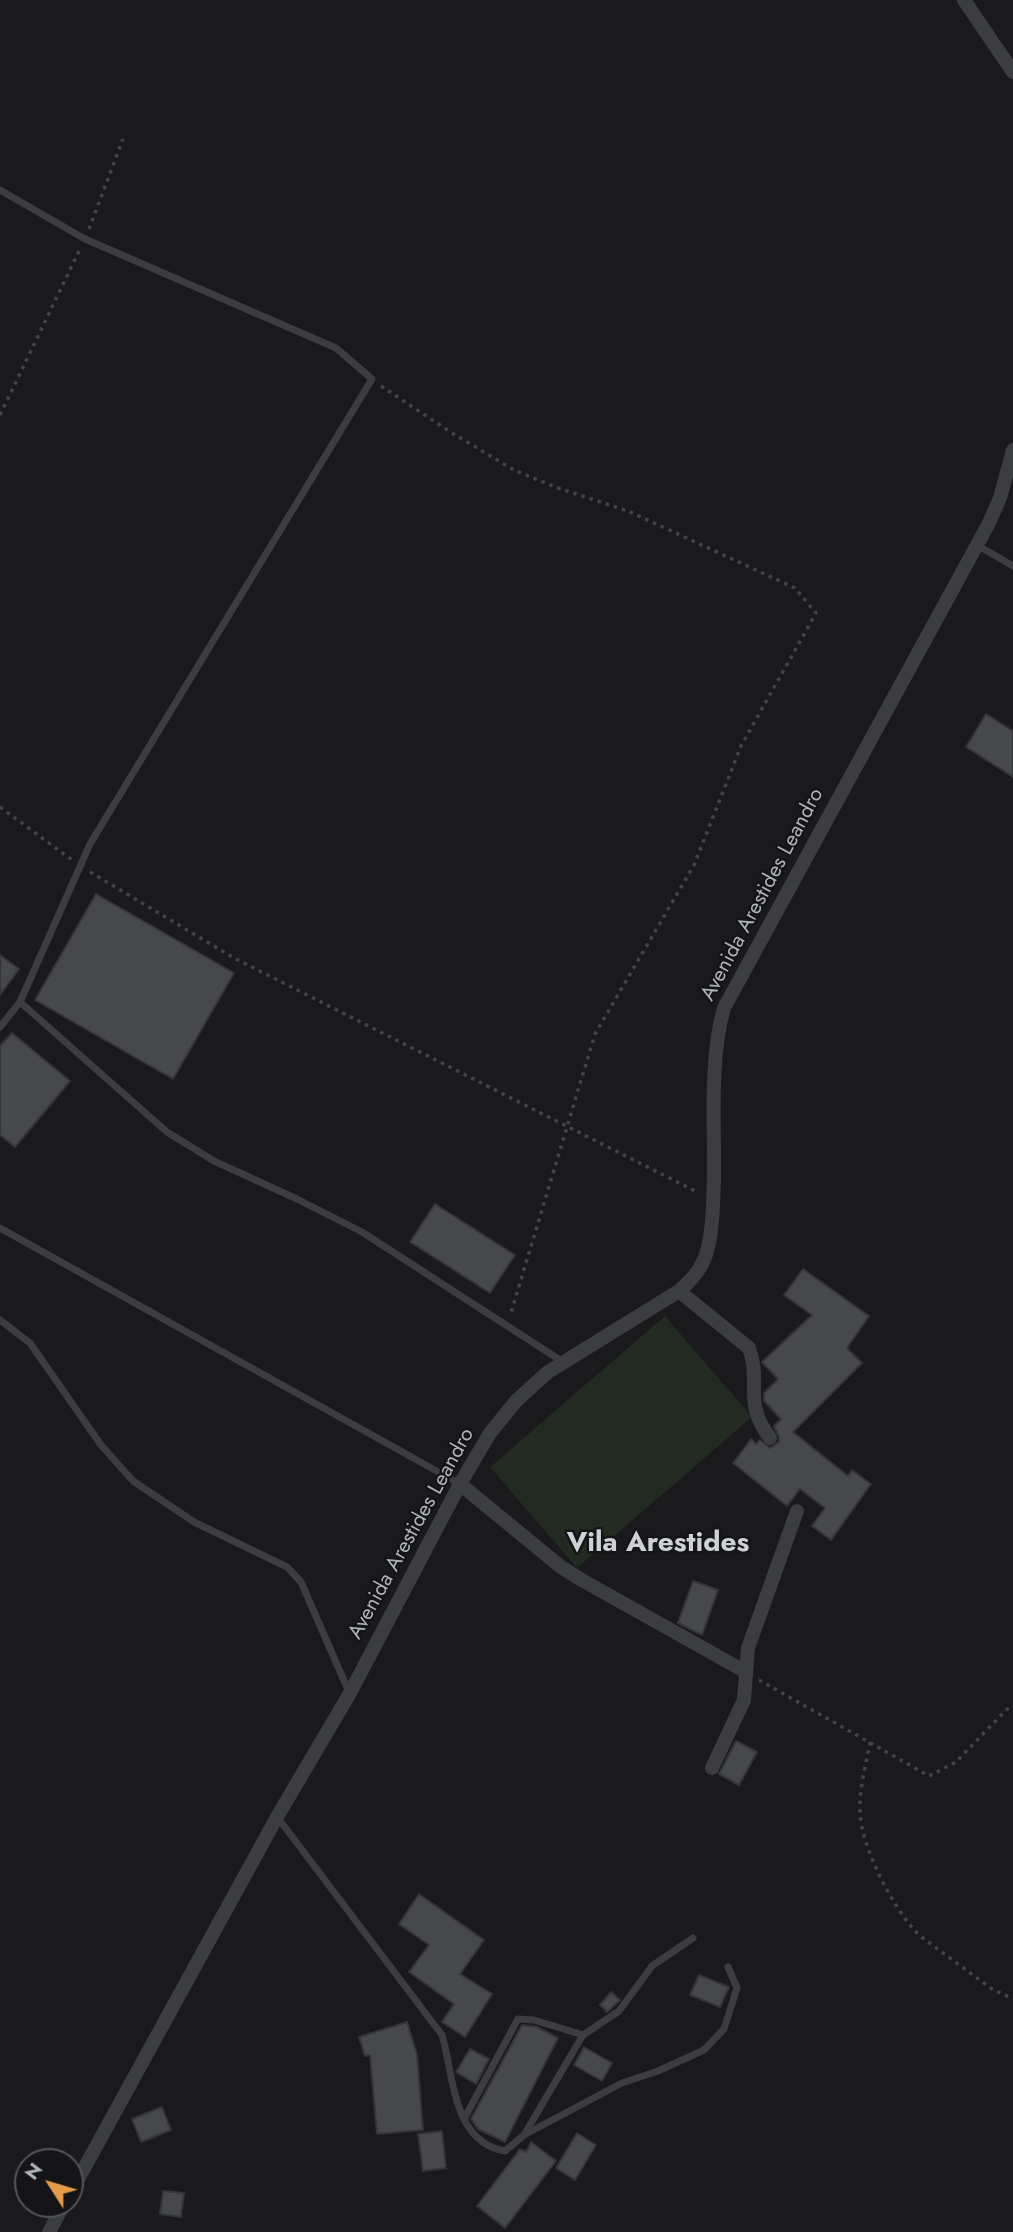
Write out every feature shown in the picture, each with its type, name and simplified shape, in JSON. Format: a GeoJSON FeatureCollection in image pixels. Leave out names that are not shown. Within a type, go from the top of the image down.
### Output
{"type":"FeatureCollection","features":[{"type":"Feature","properties":{"kind":"street"},"geometry":{"type":"LineString","coordinates":[[964,0],[1013,72]]}},
{"type":"Feature","properties":{"kind":"street","name":"Avenida Arestides Leandro"},"geometry":{"type":"LineString","coordinates":[[84,2169],[278,1817],[350,1693],[460,1484],[490,1433],[541,1378],[679,1291],[695,1274],[707,1252],[713,1201],[716,1043],[724,1008],[977,544],[1000,498],[1013,450]]}},
{"type":"Feature","properties":{"kind":"street"},"geometry":{"type":"LineString","coordinates":[[679,1291],[749,1348],[753,1361],[754,1407],[759,1423],[769,1438]]}},
{"type":"Feature","properties":{"kind":"street"},"geometry":{"type":"LineString","coordinates":[[460,1484],[561,1567],[599,1591],[746,1672]]}},
{"type":"Feature","properties":{"kind":"street"},"geometry":{"type":"LineString","coordinates":[[712,1768],[744,1700],[748,1648],[752,1633],[797,1511]]}},
{"type":"Feature","properties":{"kind":"lane"},"geometry":{"type":"LineString","coordinates":[[0,190],[85,239],[336,348],[372,379],[90,844],[20,1002],[0,1027]]}},
{"type":"Feature","properties":{"kind":"lane"},"geometry":{"type":"LineString","coordinates":[[977,544],[1013,566]]}},
{"type":"Feature","properties":{"kind":"lane"},"geometry":{"type":"LineString","coordinates":[[20,1002],[167,1132],[214,1161],[362,1232],[563,1362]]}},
{"type":"Feature","properties":{"kind":"lane"},"geometry":{"type":"LineString","coordinates":[[0,1227],[460,1484]]}},
{"type":"Feature","properties":{"kind":"lane"},"geometry":{"type":"LineString","coordinates":[[0,1321],[30,1343],[101,1445],[134,1481],[194,1522],[275,1560],[294,1573],[301,1582],[350,1693]]}},
{"type":"Feature","properties":{"kind":"lane"},"geometry":{"type":"LineString","coordinates":[[278,1817],[442,2035],[453,2090],[464,2119],[486,2145],[493,2149],[505,2151],[524,2135],[622,2083],[658,2071],[704,2050],[724,2029],[737,1988],[728,1967]]}},
{"type":"Feature","properties":{"kind":"lane"},"geometry":{"type":"LineString","coordinates":[[524,2135],[583,2035],[619,2011],[652,1966],[693,1938]]}},
{"type":"Feature","properties":{"kind":"lane"},"geometry":{"type":"LineString","coordinates":[[464,2119],[518,2019],[534,2020],[583,2035]]}},
{"type":"Feature","properties":{"kind":"path"},"geometry":{"type":"LineString","coordinates":[[0,415],[85,239],[123,139]]}},
{"type":"Feature","properties":{"kind":"path"},"geometry":{"type":"LineString","coordinates":[[372,379],[452,433],[514,470],[555,487],[628,511],[795,588],[816,613],[741,746],[694,865],[595,1034],[508,1325]]}},
{"type":"Feature","properties":{"kind":"path"},"geometry":{"type":"LineString","coordinates":[[0,807],[80,866],[234,958],[674,1178],[713,1201]]}},
{"type":"Feature","properties":{"kind":"path"},"geometry":{"type":"LineString","coordinates":[[746,1672],[929,1776],[956,1762],[1013,1706]]}},
{"type":"Feature","properties":{"kind":"path"},"geometry":{"type":"LineString","coordinates":[[870,1742],[860,1792],[863,1832],[867,1849],[897,1906],[920,1936],[992,1989],[1013,1999]]}},
{"type":"Feature","properties":{"kind":"shaded area"},"geometry":{"type":"Polygon","coordinates":[[[665,1316],[752,1417],[577,1568],[490,1467],[665,1316]]]}},
{"type":"Feature","properties":{"kind":"building"},"geometry":{"type":"Polygon","coordinates":[[[986,714],[1013,731],[1013,777],[966,747],[986,714]]]}},
{"type":"Feature","properties":{"kind":"building"},"geometry":{"type":"Polygon","coordinates":[[[96,894],[234,973],[173,1079],[35,1000],[96,894]]]}},
{"type":"Feature","properties":{"kind":"building"},"geometry":{"type":"Polygon","coordinates":[[[0,955],[19,969],[0,995],[0,955]]]}},
{"type":"Feature","properties":{"kind":"building"},"geometry":{"type":"Polygon","coordinates":[[[12,1033],[70,1081],[15,1147],[0,1135],[0,1046],[12,1033]]]}},
{"type":"Feature","properties":{"kind":"building"},"geometry":{"type":"Polygon","coordinates":[[[435,1204],[515,1255],[490,1293],[410,1242],[435,1204]]]}},
{"type":"Feature","properties":{"kind":"building"},"geometry":{"type":"Polygon","coordinates":[[[803,1269],[869,1316],[847,1348],[862,1363],[793,1432],[848,1476],[852,1470],[871,1484],[831,1540],[812,1526],[825,1508],[800,1489],[787,1506],[733,1463],[751,1439],[756,1444],[760,1440],[770,1448],[779,1442],[774,1426],[781,1419],[764,1401],[764,1393],[778,1379],[762,1362],[812,1315],[784,1295],[803,1269]]]}},
{"type":"Feature","properties":{"kind":"building"},"geometry":{"type":"Polygon","coordinates":[[[693,1581],[718,1590],[702,1635],[678,1623],[693,1581]]]}},
{"type":"Feature","properties":{"kind":"building"},"geometry":{"type":"Polygon","coordinates":[[[736,1741],[757,1752],[739,1785],[719,1774],[736,1741]]]}},
{"type":"Feature","properties":{"kind":"building"},"geometry":{"type":"Polygon","coordinates":[[[419,1894],[484,1940],[460,1974],[492,1994],[465,2037],[442,2022],[454,2004],[409,1972],[429,1945],[399,1924],[419,1894]]]}},
{"type":"Feature","properties":{"kind":"building"},"geometry":{"type":"Polygon","coordinates":[[[699,1975],[729,1987],[720,2007],[690,1995],[699,1975]]]}},
{"type":"Feature","properties":{"kind":"building"},"geometry":{"type":"Polygon","coordinates":[[[611,1992],[620,2000],[607,2012],[600,2005],[611,1992]]]}},
{"type":"Feature","properties":{"kind":"building"},"geometry":{"type":"Polygon","coordinates":[[[407,2022],[417,2055],[423,2130],[377,2134],[370,2055],[365,2056],[359,2037],[407,2022]]]}},
{"type":"Feature","properties":{"kind":"building"},"geometry":{"type":"Polygon","coordinates":[[[522,2025],[537,2027],[558,2038],[505,2142],[478,2129],[471,2119],[522,2025]]]}},
{"type":"Feature","properties":{"kind":"building"},"geometry":{"type":"Polygon","coordinates":[[[584,2047],[612,2063],[602,2081],[574,2065],[584,2047]]]}},
{"type":"Feature","properties":{"kind":"building"},"geometry":{"type":"Polygon","coordinates":[[[470,2049],[489,2059],[476,2084],[456,2072],[470,2049]]]}},
{"type":"Feature","properties":{"kind":"building"},"geometry":{"type":"Polygon","coordinates":[[[162,2107],[171,2130],[141,2142],[132,2119],[162,2107]]]}},
{"type":"Feature","properties":{"kind":"building"},"geometry":{"type":"Polygon","coordinates":[[[442,2131],[446,2168],[423,2171],[418,2134],[442,2131]]]}},
{"type":"Feature","properties":{"kind":"building"},"geometry":{"type":"Polygon","coordinates":[[[577,2133],[596,2145],[575,2180],[556,2168],[577,2133]]]}},
{"type":"Feature","properties":{"kind":"building"},"geometry":{"type":"Polygon","coordinates":[[[531,2142],[556,2161],[505,2228],[477,2206],[520,2149],[526,2152],[531,2142]]]}},
{"type":"Feature","properties":{"kind":"building"},"geometry":{"type":"Polygon","coordinates":[[[163,2191],[184,2193],[181,2217],[160,2214],[163,2191]]]}},
{"type":"Feature","properties":{"kind":"district","name":"Vila Arestides"},"geometry":{"type":"Point","coordinates":[658,1544]}}]}
